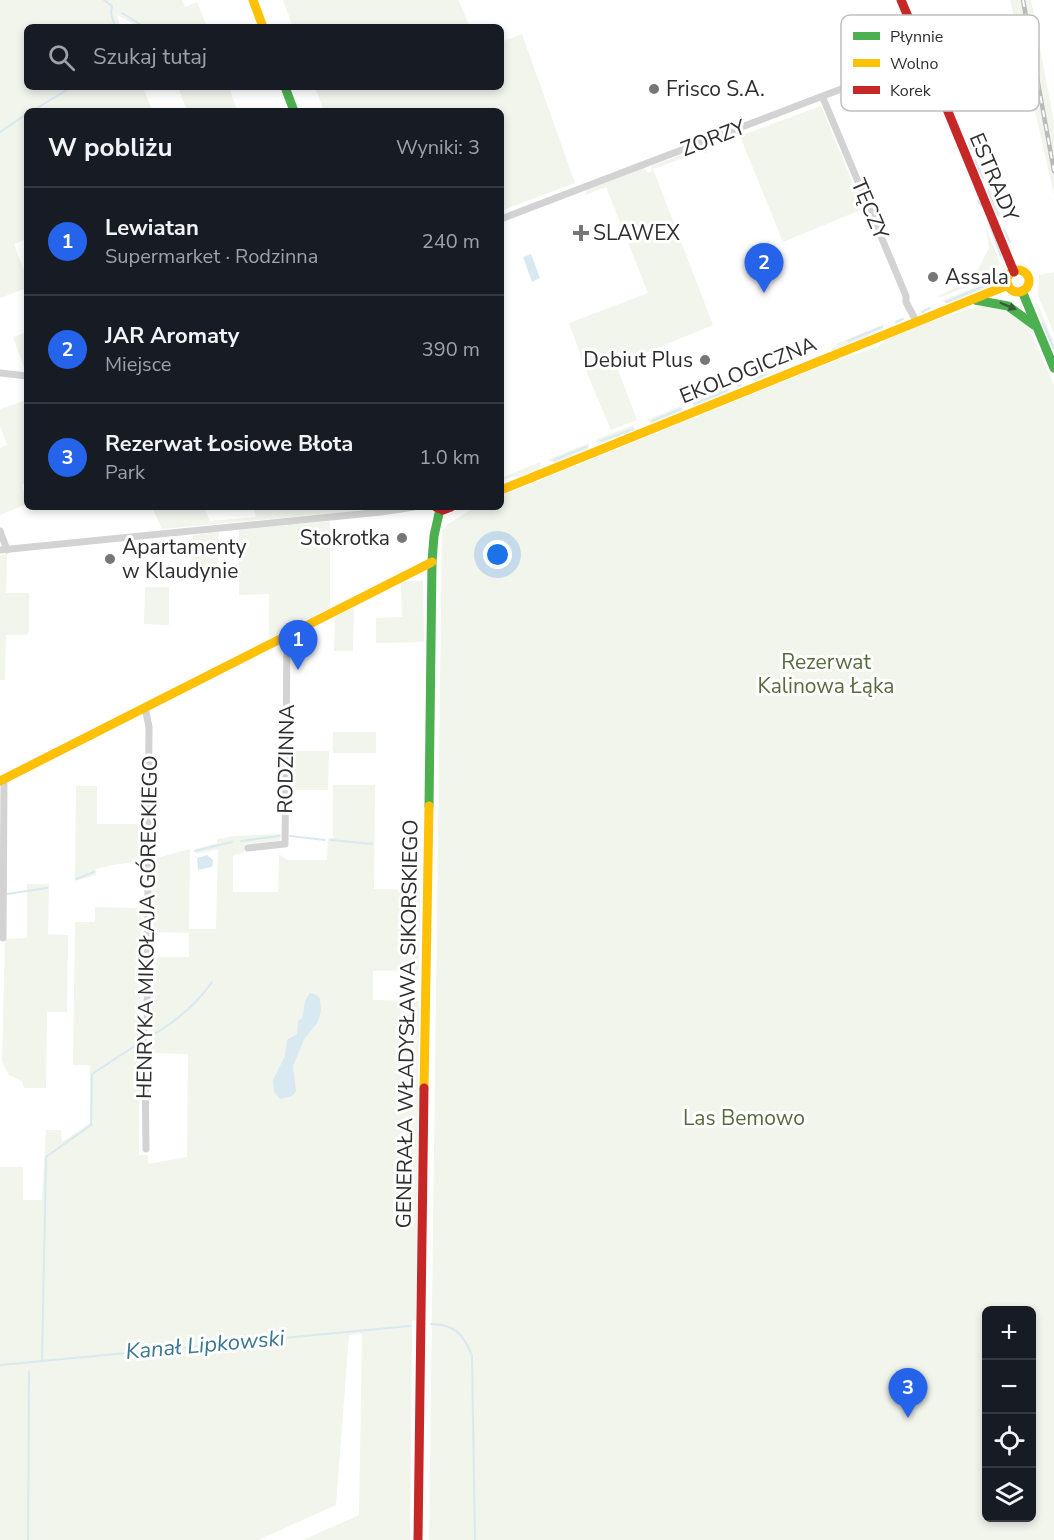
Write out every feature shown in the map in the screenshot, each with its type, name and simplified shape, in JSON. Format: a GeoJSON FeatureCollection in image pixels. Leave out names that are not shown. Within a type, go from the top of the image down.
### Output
{"type":"FeatureCollection","features":[{"type":"Feature","properties":{"kind":"main road"},"geometry":{"type":"LineString","coordinates":[[253,0],[262,24]]}},
{"type":"Feature","properties":{"kind":"main road","name":"ESTRADY"},"geometry":{"type":"LineString","coordinates":[[901,0],[907,15]]}},
{"type":"Feature","properties":{"kind":"main road"},"geometry":{"type":"LineString","coordinates":[[286,90],[293,108]]}},
{"type":"Feature","properties":{"kind":"main road","name":"ESTRADY"},"geometry":{"type":"LineString","coordinates":[[948,111],[1014,272]]}},
{"type":"Feature","properties":{"kind":"main road"},"geometry":{"type":"LineString","coordinates":[[1022,271],[1028,277],[1028,285],[1022,291],[1015,292],[1008,285],[1008,277],[1014,272],[1022,271]]}},
{"type":"Feature","properties":{"kind":"main road","name":"EKOLOGICZNA"},"geometry":{"type":"LineString","coordinates":[[504,489],[1008,285]]}},
{"type":"Feature","properties":{"kind":"main road"},"geometry":{"type":"LineString","coordinates":[[1022,291],[1054,368]]}},
{"type":"Feature","properties":{"kind":"main road"},"geometry":{"type":"LineString","coordinates":[[972,300],[998,302],[1011,306],[1037,328]]}},
{"type":"Feature","properties":{"kind":"main road","name":"GENERAŁA WŁADYSŁAWA SIKORSKIEGO"},"geometry":{"type":"LineString","coordinates":[[418,1540],[432,562],[438,510]]}},
{"type":"Feature","properties":{"kind":"main road"},"geometry":{"type":"LineString","coordinates":[[2,780],[432,562]]}},
{"type":"Feature","properties":{"kind":"street","name":"ZORZY"},"geometry":{"type":"LineString","coordinates":[[504,218],[841,91]]}},
{"type":"Feature","properties":{"kind":"street","name":"TĘCZY"},"geometry":{"type":"LineString","coordinates":[[823,98],[906,296],[906,302],[916,321]]}},
{"type":"Feature","properties":{"kind":"street"},"geometry":{"type":"LineString","coordinates":[[0,373],[24,376]]}},
{"type":"Feature","properties":{"kind":"street"},"geometry":{"type":"LineString","coordinates":[[0,531],[3,550],[399,510]]}},
{"type":"Feature","properties":{"kind":"street","name":"RODZINNA"},"geometry":{"type":"LineString","coordinates":[[248,848],[285,844],[287,640],[285,637]]}},
{"type":"Feature","properties":{"kind":"street","name":"HENRYKA MIKOŁAJA GÓRECKIEGO"},"geometry":{"type":"LineString","coordinates":[[145,707],[149,726],[147,1018],[142,1035],[145,1061],[146,1149]]}},
{"type":"Feature","properties":{"kind":"street"},"geometry":{"type":"LineString","coordinates":[[2,780],[3,938]]}},
{"type":"Feature","properties":{"kind":"green space"},"geometry":{"type":"Polygon","coordinates":[[[0,0],[182,0],[185,7],[197,2],[206,24],[134,24],[117,15],[119,24],[24,24],[24,90],[144,90],[151,108],[24,108],[24,240],[14,244],[24,271],[24,289],[0,298],[0,0]]]}},
{"type":"Feature","properties":{"kind":"green space"},"geometry":{"type":"Polygon","coordinates":[[[283,0],[458,0],[469,24],[292,24],[283,0]]]}},
{"type":"Feature","properties":{"kind":"green space"},"geometry":{"type":"Polygon","coordinates":[[[1010,0],[1031,0],[1034,15],[1013,15],[1010,0]]]}},
{"type":"Feature","properties":{"kind":"green space"},"geometry":{"type":"Polygon","coordinates":[[[522,34],[575,183],[504,210],[504,108],[323,108],[316,90],[504,90],[504,41],[522,34]]]}},
{"type":"Feature","properties":{"kind":"green space"},"geometry":{"type":"Polygon","coordinates":[[[1039,42],[1054,122],[1054,195],[1035,111],[1039,111],[1039,42]]]}},
{"type":"Feature","properties":{"kind":"green space"},"geometry":{"type":"Polygon","coordinates":[[[179,90],[230,90],[236,108],[186,108],[179,90]]]}},
{"type":"Feature","properties":{"kind":"green space"},"geometry":{"type":"Polygon","coordinates":[[[821,106],[863,209],[783,242],[740,136],[821,106]]]}},
{"type":"Feature","properties":{"kind":"green space"},"geometry":{"type":"Polygon","coordinates":[[[703,147],[708,154],[702,151],[653,169],[713,325],[616,365],[637,420],[611,430],[569,323],[648,293],[606,187],[585,195],[587,190],[644,168],[648,173],[652,171],[651,166],[703,147]]]}},
{"type":"Feature","properties":{"kind":"green space"},"geometry":{"type":"Polygon","coordinates":[[[989,186],[1002,217],[996,216],[986,191],[989,186]]]}},
{"type":"Feature","properties":{"kind":"green space"},"geometry":{"type":"Polygon","coordinates":[[[986,228],[1000,263],[995,275],[939,298],[938,296],[973,279],[989,248],[986,228]]]}},
{"type":"Feature","properties":{"kind":"green space"},"geometry":{"type":"Polygon","coordinates":[[[1054,272],[1054,333],[1038,296],[1039,275],[1054,272]]]}},
{"type":"Feature","properties":{"kind":"green space"},"geometry":{"type":"Polygon","coordinates":[[[988,282],[993,285],[949,303],[941,301],[988,282]]]}},
{"type":"Feature","properties":{"kind":"green space"},"geometry":{"type":"Polygon","coordinates":[[[1034,302],[1038,305],[1054,343],[1054,355],[1034,302]]]}},
{"type":"Feature","properties":{"kind":"green space","name":"Las Bemowo"},"geometry":{"type":"Polygon","coordinates":[[[993,305],[1018,315],[1028,326],[1054,385],[1054,1540],[429,1540],[442,531],[448,524],[470,510],[504,510],[504,495],[827,364],[877,347],[892,337],[920,325],[979,306],[993,305]]]}},
{"type":"Feature","properties":{"kind":"green space"},"geometry":{"type":"Polygon","coordinates":[[[884,324],[883,330],[832,351],[831,349],[837,346],[836,344],[884,324]]]}},
{"type":"Feature","properties":{"kind":"green space"},"geometry":{"type":"Polygon","coordinates":[[[24,333],[24,367],[13,337],[24,333]]]}},
{"type":"Feature","properties":{"kind":"green space"},"geometry":{"type":"Polygon","coordinates":[[[783,364],[784,367],[757,381],[750,378],[783,364]]]}},
{"type":"Feature","properties":{"kind":"green space"},"geometry":{"type":"Polygon","coordinates":[[[729,386],[727,393],[695,406],[690,402],[729,386]]]}},
{"type":"Feature","properties":{"kind":"green space"},"geometry":{"type":"Polygon","coordinates":[[[24,401],[24,484],[22,485],[24,505],[0,515],[0,448],[7,445],[0,425],[0,409],[24,401]]]}},
{"type":"Feature","properties":{"kind":"green space"},"geometry":{"type":"Polygon","coordinates":[[[683,405],[682,411],[651,424],[647,420],[683,405]]]}},
{"type":"Feature","properties":{"kind":"green space"},"geometry":{"type":"Polygon","coordinates":[[[633,425],[635,430],[602,443],[595,440],[633,425]]]}},
{"type":"Feature","properties":{"kind":"green space"},"geometry":{"type":"Polygon","coordinates":[[[589,443],[589,448],[586,450],[555,463],[547,460],[589,443]]]}},
{"type":"Feature","properties":{"kind":"green space"},"geometry":{"type":"Polygon","coordinates":[[[541,462],[539,470],[504,479],[504,477],[541,462]]]}},
{"type":"Feature","properties":{"kind":"green space"},"geometry":{"type":"Polygon","coordinates":[[[153,510],[205,510],[210,521],[256,517],[254,510],[357,511],[162,529],[153,510]]]}},
{"type":"Feature","properties":{"kind":"green space"},"geometry":{"type":"Polygon","coordinates":[[[330,521],[330,608],[269,639],[269,594],[239,595],[239,530],[330,521]]]}},
{"type":"Feature","properties":{"kind":"green space"},"geometry":{"type":"Polygon","coordinates":[[[219,532],[217,580],[192,581],[193,535],[219,532]]]}},
{"type":"Feature","properties":{"kind":"green space"},"geometry":{"type":"Polygon","coordinates":[[[7,554],[6,593],[29,593],[29,632],[26,635],[6,635],[5,680],[0,680],[0,555],[7,554]]]}},
{"type":"Feature","properties":{"kind":"green space"},"geometry":{"type":"Polygon","coordinates":[[[406,581],[423,581],[424,642],[376,643],[376,618],[402,617],[401,584],[406,581]]]}},
{"type":"Feature","properties":{"kind":"green space"},"geometry":{"type":"Polygon","coordinates":[[[145,587],[169,587],[169,625],[144,624],[145,587]]]}},
{"type":"Feature","properties":{"kind":"green space"},"geometry":{"type":"Polygon","coordinates":[[[354,607],[353,651],[334,651],[335,617],[354,607]]]}},
{"type":"Feature","properties":{"kind":"green space"},"geometry":{"type":"Polygon","coordinates":[[[333,732],[376,732],[376,753],[333,753],[333,732]]]}},
{"type":"Feature","properties":{"kind":"green space"},"geometry":{"type":"Polygon","coordinates":[[[290,751],[329,751],[328,790],[290,790],[290,751]]]}},
{"type":"Feature","properties":{"kind":"green space"},"geometry":{"type":"Polygon","coordinates":[[[333,785],[375,785],[374,889],[420,890],[419,970],[373,971],[373,1000],[419,1001],[416,1320],[412,1321],[410,1540],[303,1540],[359,1515],[362,1334],[349,1335],[336,1505],[258,1540],[0,1540],[0,1167],[23,1167],[23,1200],[42,1200],[46,1130],[61,1130],[62,1142],[90,1123],[90,1065],[73,1065],[75,922],[95,922],[95,907],[141,908],[139,1155],[148,1155],[148,1164],[187,1157],[188,1054],[149,1053],[150,957],[189,957],[189,933],[151,932],[153,859],[190,849],[189,929],[216,929],[218,849],[196,854],[195,849],[217,843],[217,839],[233,836],[281,834],[278,841],[245,844],[244,853],[233,855],[233,892],[278,892],[279,854],[287,860],[327,860],[328,838],[333,838],[333,785]]]}},
{"type":"Feature","properties":{"kind":"green space"},"geometry":{"type":"Polygon","coordinates":[[[76,786],[97,786],[97,824],[142,824],[141,861],[96,869],[96,875],[75,881],[76,786]]]}},
{"type":"Feature","properties":{"kind":"green space"},"geometry":{"type":"Polygon","coordinates":[[[27,884],[49,884],[48,934],[68,935],[67,1012],[47,1012],[46,1088],[24,1088],[22,1081],[9,1075],[2,1061],[5,939],[27,938],[27,884]]]}},
{"type":"Feature","properties":{"kind":"shaded area"},"geometry":{"type":"Polygon","coordinates":[[[531,254],[540,278],[532,282],[523,257],[531,254]]]}},
{"type":"Feature","properties":{"kind":"shaded area"},"geometry":{"type":"Polygon","coordinates":[[[207,855],[213,860],[212,867],[198,870],[197,858],[207,855]]]}},
{"type":"Feature","properties":{"kind":"shaded area"},"geometry":{"type":"Polygon","coordinates":[[[310,993],[317,995],[320,999],[321,1011],[318,1022],[304,1039],[293,1066],[296,1091],[292,1096],[280,1099],[274,1092],[273,1080],[285,1056],[287,1040],[297,1034],[298,1021],[302,1018],[305,1002],[310,993]]]}},
{"type":"Feature","properties":{"kind":"waterway"},"geometry":{"type":"LineString","coordinates":[[104,0],[112,6],[111,13],[114,24]]}},
{"type":"Feature","properties":{"kind":"waterway"},"geometry":{"type":"LineString","coordinates":[[122,13],[139,24]]}},
{"type":"Feature","properties":{"kind":"waterway"},"geometry":{"type":"LineString","coordinates":[[37,108],[67,90]]}},
{"type":"Feature","properties":{"kind":"waterway"},"geometry":{"type":"LineString","coordinates":[[0,132],[24,116]]}},
{"type":"Feature","properties":{"kind":"waterway"},"geometry":{"type":"LineString","coordinates":[[969,143],[971,149]]}},
{"type":"Feature","properties":{"kind":"waterway"},"geometry":{"type":"LineString","coordinates":[[975,160],[983,178]]}},
{"type":"Feature","properties":{"kind":"waterway"},"geometry":{"type":"LineString","coordinates":[[988,191],[998,215]]}},
{"type":"Feature","properties":{"kind":"waterway"},"geometry":{"type":"LineString","coordinates":[[978,201],[981,205]]}},
{"type":"Feature","properties":{"kind":"waterway"},"geometry":{"type":"LineString","coordinates":[[990,226],[1001,256]]}},
{"type":"Feature","properties":{"kind":"waterway"},"geometry":{"type":"LineString","coordinates":[[1004,230],[1010,242]]}},
{"type":"Feature","properties":{"kind":"waterway"},"geometry":{"type":"LineString","coordinates":[[1001,277],[1004,270]]}},
{"type":"Feature","properties":{"kind":"waterway"},"geometry":{"type":"LineString","coordinates":[[946,302],[987,285]]}},
{"type":"Feature","properties":{"kind":"waterway"},"geometry":{"type":"LineString","coordinates":[[922,312],[930,308]]}},
{"type":"Feature","properties":{"kind":"waterway"},"geometry":{"type":"LineString","coordinates":[[896,322],[903,319]]}},
{"type":"Feature","properties":{"kind":"waterway"},"geometry":{"type":"LineString","coordinates":[[1043,323],[1054,348]]}},
{"type":"Feature","properties":{"kind":"waterway"},"geometry":{"type":"LineString","coordinates":[[848,341],[882,327]]}},
{"type":"Feature","properties":{"kind":"waterway"},"geometry":{"type":"LineString","coordinates":[[754,379],[766,374]]}},
{"type":"Feature","properties":{"kind":"waterway"},"geometry":{"type":"LineString","coordinates":[[694,404],[728,390]]}},
{"type":"Feature","properties":{"kind":"waterway"},"geometry":{"type":"LineString","coordinates":[[652,421],[681,409]]}},
{"type":"Feature","properties":{"kind":"waterway"},"geometry":{"type":"LineString","coordinates":[[601,441],[633,429]]}},
{"type":"Feature","properties":{"kind":"waterway"},"geometry":{"type":"LineString","coordinates":[[554,460],[586,447]]}},
{"type":"Feature","properties":{"kind":"waterway"},"geometry":{"type":"LineString","coordinates":[[241,841],[279,836]]}},
{"type":"Feature","properties":{"kind":"waterway"},"geometry":{"type":"LineString","coordinates":[[290,836],[325,840]]}},
{"type":"Feature","properties":{"kind":"waterway"},"geometry":{"type":"LineString","coordinates":[[331,840],[372,844]]}},
{"type":"Feature","properties":{"kind":"waterway"},"geometry":{"type":"LineString","coordinates":[[195,851],[232,842]]}},
{"type":"Feature","properties":{"kind":"waterway"},"geometry":{"type":"LineString","coordinates":[[76,879],[94,872]]}},
{"type":"Feature","properties":{"kind":"waterway"},"geometry":{"type":"LineString","coordinates":[[7,894],[47,888]]}},
{"type":"Feature","properties":{"kind":"waterway"},"geometry":{"type":"LineString","coordinates":[[146,1039],[182,1014],[212,982]]}},
{"type":"Feature","properties":{"kind":"waterway"},"geometry":{"type":"LineString","coordinates":[[42,1361],[46,1157],[91,1125],[92,1074],[138,1044]]}},
{"type":"Feature","properties":{"kind":"waterway","name":"Kanał Lipkowski"},"geometry":{"type":"LineString","coordinates":[[431,1324],[446,1326],[457,1332],[466,1342],[472,1356],[475,1540]]}},
{"type":"Feature","properties":{"kind":"waterway","name":"Kanał Lipkowski"},"geometry":{"type":"LineString","coordinates":[[0,1365],[410,1326]]}},
{"type":"Feature","properties":{"kind":"waterway"},"geometry":{"type":"LineString","coordinates":[[28,1540],[29,1372]]}},
{"type":"Feature","properties":{"kind":"railway"},"geometry":{"type":"LineString","coordinates":[[1023,0],[1026,15]]}},
{"type":"Feature","properties":{"kind":"railway"},"geometry":{"type":"LineString","coordinates":[[1039,88],[1054,171]]}},
{"type":"Feature","properties":{"kind":"traffic: fast"},"geometry":{"type":"LineString","coordinates":[[286,90],[293,108]]}},
{"type":"Feature","properties":{"kind":"traffic: fast"},"geometry":{"type":"LineString","coordinates":[[1022,291],[1054,368]]}},
{"type":"Feature","properties":{"kind":"traffic: fast"},"geometry":{"type":"LineString","coordinates":[[975,300],[1008,306],[1034,325]]}},
{"type":"Feature","properties":{"kind":"traffic: fast"},"geometry":{"type":"LineString","coordinates":[[429,806],[432,562],[434,536],[440,510]]}},
{"type":"Feature","properties":{"kind":"traffic: slow"},"geometry":{"type":"LineString","coordinates":[[253,0],[262,24]]}},
{"type":"Feature","properties":{"kind":"traffic: slow"},"geometry":{"type":"LineString","coordinates":[[1018,270],[1026,273],[1029,281],[1026,289],[1018,292],[1010,289],[1007,281],[1010,273],[1018,270]]}},
{"type":"Feature","properties":{"kind":"traffic: slow"},"geometry":{"type":"LineString","coordinates":[[504,489],[1008,285]]}},
{"type":"Feature","properties":{"kind":"traffic: slow"},"geometry":{"type":"LineString","coordinates":[[0,781],[432,562]]}},
{"type":"Feature","properties":{"kind":"traffic: slow"},"geometry":{"type":"LineString","coordinates":[[424,1088],[429,806]]}},
{"type":"Feature","properties":{"kind":"traffic: jam"},"geometry":{"type":"LineString","coordinates":[[901,0],[907,15]]}},
{"type":"Feature","properties":{"kind":"traffic: jam"},"geometry":{"type":"LineString","coordinates":[[948,111],[1014,272]]}},
{"type":"Feature","properties":{"kind":"traffic: jam"},"geometry":{"type":"LineString","coordinates":[[418,1540],[424,1088]]}},
{"type":"Feature","properties":{"kind":"place","name":"Frisco S.A."},"geometry":{"type":"Point","coordinates":[654,89]}},
{"type":"Feature","properties":{"kind":"place","name":"SLAWEX"},"geometry":{"type":"Point","coordinates":[581,233]}},
{"type":"Feature","properties":{"kind":"place","name":"Assala"},"geometry":{"type":"Point","coordinates":[933,277]}},
{"type":"Feature","properties":{"kind":"place","name":"JAR Aromaty"},"geometry":{"type":"Point","coordinates":[764,293]}},
{"type":"Feature","properties":{"kind":"place","name":"Debiut Plus"},"geometry":{"type":"Point","coordinates":[705,360]}},
{"type":"Feature","properties":{"kind":"place","name":"Stokrotka"},"geometry":{"type":"Point","coordinates":[402,538]}},
{"type":"Feature","properties":{"kind":"place","name":"Apartamenty w Klaudynie"},"geometry":{"type":"Point","coordinates":[110,559]}},
{"type":"Feature","properties":{"kind":"place","name":"Lewiatan"},"geometry":{"type":"Point","coordinates":[298,670]}},
{"type":"Feature","properties":{"kind":"place","name":"Rezerwat Łosiowe Błota"},"geometry":{"type":"Point","coordinates":[908,1418]}},
{"type":"Feature","properties":{"kind":"park label","name":"Rezerwat Kalinowa Łąka"},"geometry":{"type":"Point","coordinates":[826,674]}}]}
